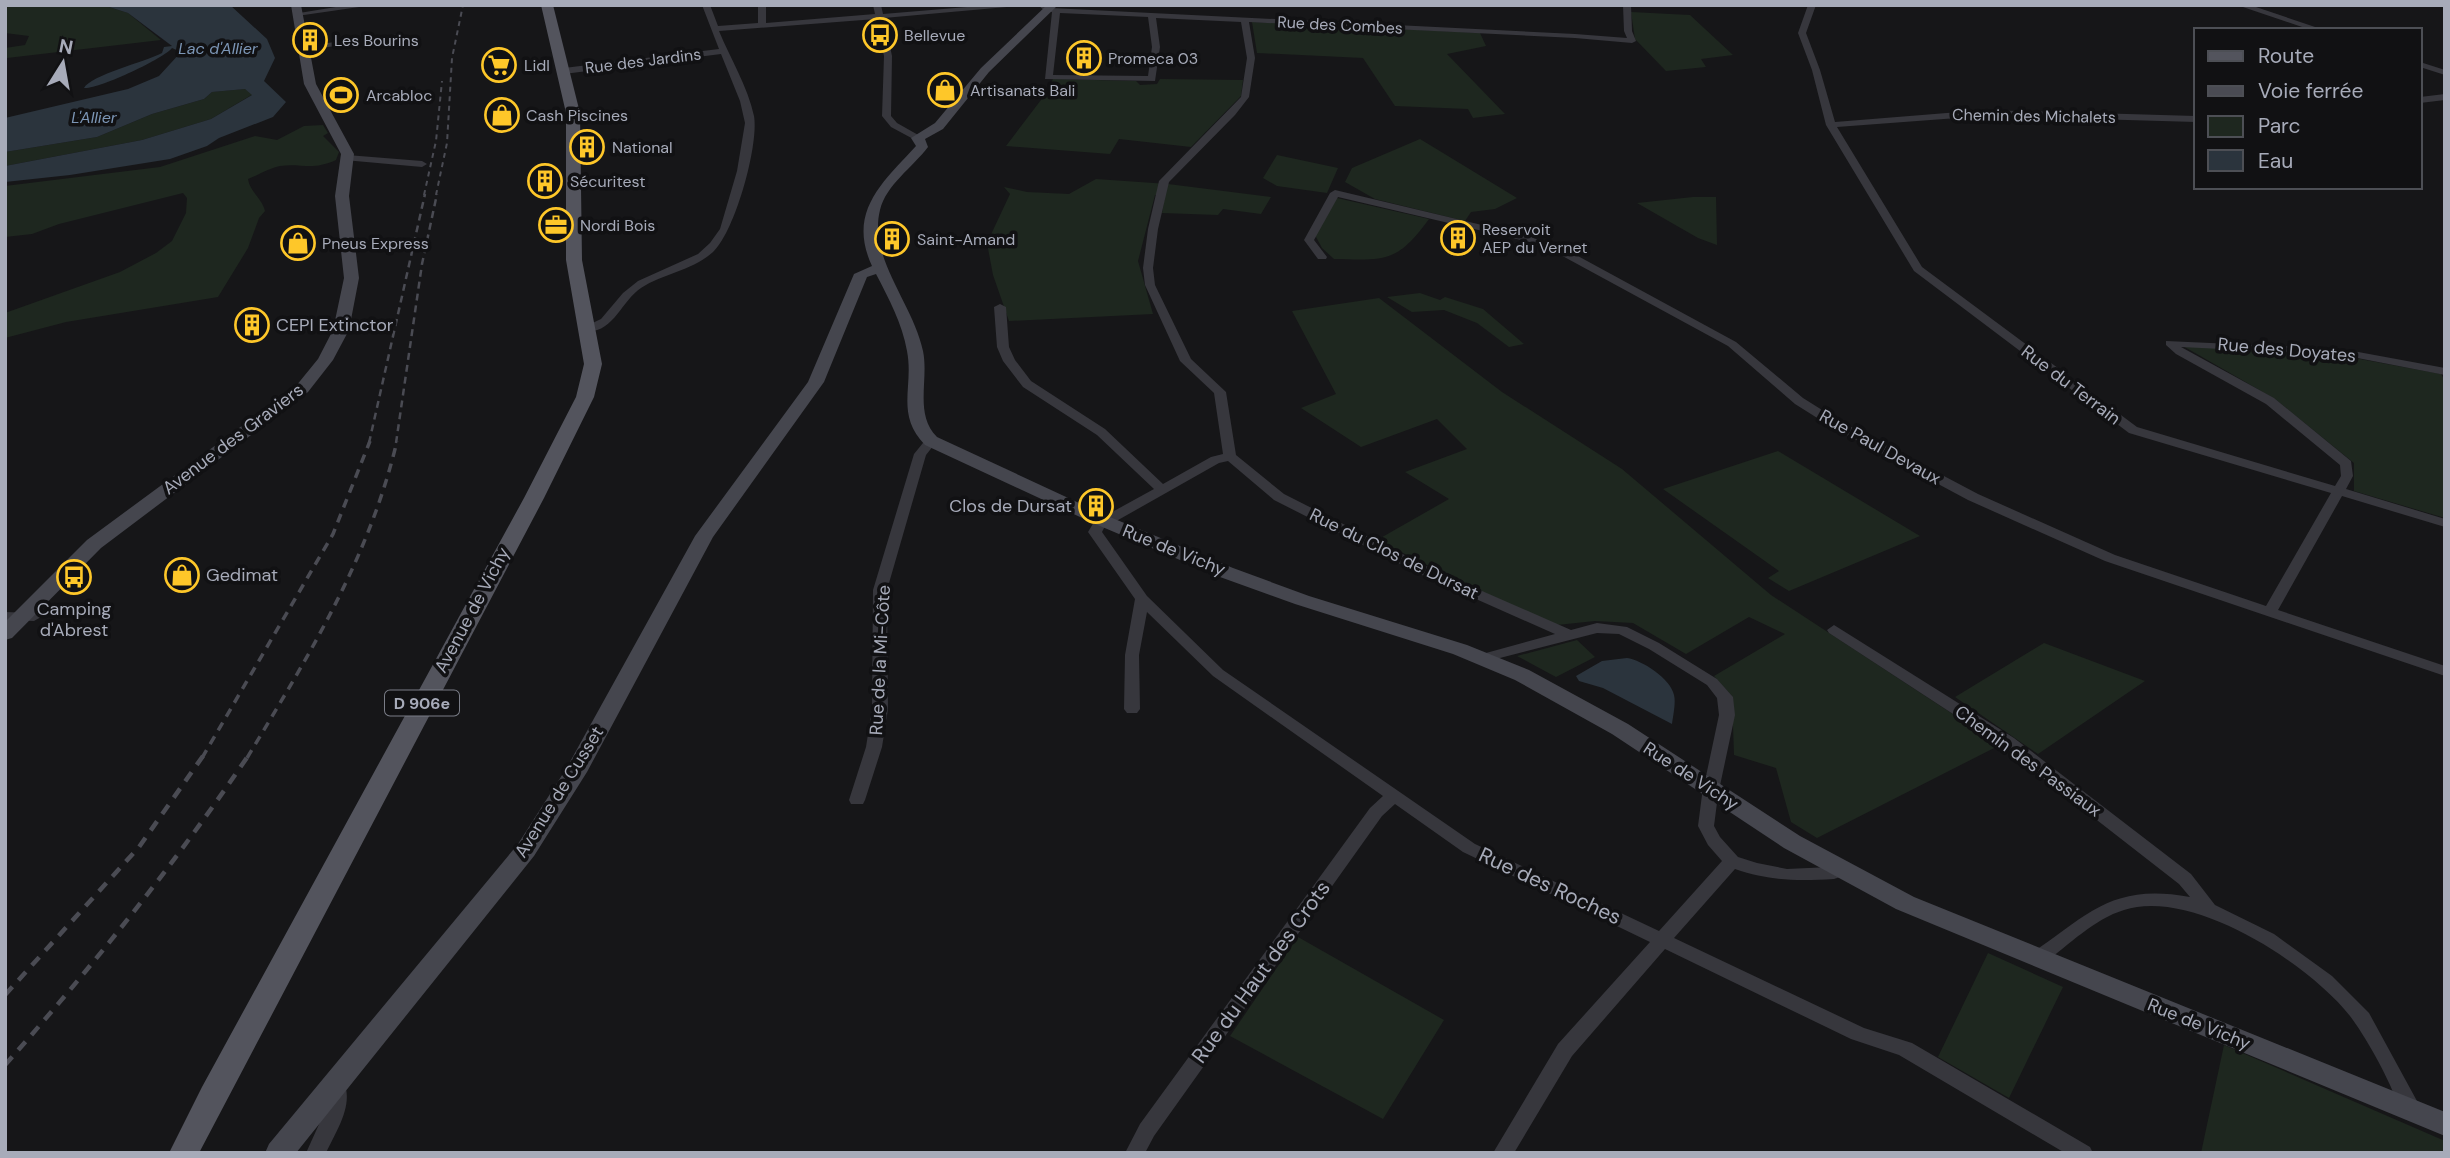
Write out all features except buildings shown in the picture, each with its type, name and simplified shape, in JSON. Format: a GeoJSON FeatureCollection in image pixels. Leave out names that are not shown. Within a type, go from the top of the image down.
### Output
{"type":"FeatureCollection","features":[{"type":"Feature","properties":{"kind":"main road","name":"D 906e"},"geometry":{"type":"LineString","coordinates":[[547,5],[564,71]]}},
{"type":"Feature","properties":{"kind":"main road","name":"Avenue de Vichy"},"geometry":{"type":"LineString","coordinates":[[184,1153],[231,1060],[534,498],[585,397],[593,364],[574,260],[573,113],[564,71]]}},
{"type":"Feature","properties":{"kind":"main road"},"geometry":{"type":"LineString","coordinates":[[801,405],[816,382],[856,284]]}},
{"type":"Feature","properties":{"kind":"street"},"geometry":{"type":"LineString","coordinates":[[369,5],[296,10],[313,92],[347,151],[346,158],[422,164]]}},
{"type":"Feature","properties":{"kind":"street"},"geometry":{"type":"LineString","coordinates":[[588,329],[602,325],[612,318],[619,300],[629,290],[693,262],[709,250],[726,227],[749,136],[750,117],[706,5]]}},
{"type":"Feature","properties":{"kind":"street"},"geometry":{"type":"LineString","coordinates":[[762,5],[762,25]]}},
{"type":"Feature","properties":{"kind":"street"},"geometry":{"type":"LineString","coordinates":[[877,5],[888,56],[886,116],[894,125],[923,144],[881,194],[873,210],[872,252],[903,314],[915,352],[915,419],[918,428],[931,441]]}},
{"type":"Feature","properties":{"kind":"street"},"geometry":{"type":"LineString","coordinates":[[714,29],[819,17],[878,16],[1024,5]]}},
{"type":"Feature","properties":{"kind":"street","name":"Rue des Combes"},"geometry":{"type":"LineString","coordinates":[[1047,7],[1152,17],[1575,36],[1632,41],[1628,31],[1626,5]]}},
{"type":"Feature","properties":{"kind":"street","name":"Rue du Terrain"},"geometry":{"type":"LineString","coordinates":[[1812,5],[1802,33],[1816,70],[1831,125],[1918,269],[2133,430],[2445,523]]}},
{"type":"Feature","properties":{"kind":"street"},"geometry":{"type":"LineString","coordinates":[[2241,5],[2314,28]]}},
{"type":"Feature","properties":{"kind":"street"},"geometry":{"type":"LineString","coordinates":[[917,138],[939,126],[970,86],[1047,7]]}},
{"type":"Feature","properties":{"kind":"street"},"geometry":{"type":"LineString","coordinates":[[1047,7],[1048,77],[1152,81],[1156,47],[1152,17]]}},
{"type":"Feature","properties":{"kind":"street"},"geometry":{"type":"LineString","coordinates":[[1103,522],[1215,460],[1230,456],[1220,392],[1185,361],[1150,285],[1148,268],[1153,229],[1164,181],[1245,97],[1251,58],[1245,20]]}},
{"type":"Feature","properties":{"kind":"street"},"geometry":{"type":"LineString","coordinates":[[303,48],[400,36]]}},
{"type":"Feature","properties":{"kind":"street","name":"Rue des Jardins"},"geometry":{"type":"LineString","coordinates":[[564,71],[722,51]]}},
{"type":"Feature","properties":{"kind":"street"},"geometry":{"type":"LineString","coordinates":[[2422,65],[2445,73]]}},
{"type":"Feature","properties":{"kind":"street"},"geometry":{"type":"LineString","coordinates":[[2422,100],[2445,97]]}},
{"type":"Feature","properties":{"kind":"street","name":"Chemin des Michalets"},"geometry":{"type":"LineString","coordinates":[[1831,125],[1984,113],[2194,119]]}},
{"type":"Feature","properties":{"kind":"street","name":"Avenue des Graviers"},"geometry":{"type":"LineString","coordinates":[[5,642],[136,512],[286,403],[327,360],[336,344],[350,301],[351,259],[341,183],[346,158]]}},
{"type":"Feature","properties":{"kind":"street","name":"Rue Paul Devaux"},"geometry":{"type":"LineString","coordinates":[[1322,257],[1309,240],[1335,193],[1524,238],[1561,250],[1732,345],[1799,401],[1952,487],[2110,558],[2445,671]]}},
{"type":"Feature","properties":{"kind":"street"},"geometry":{"type":"LineString","coordinates":[[856,284],[881,273]]}},
{"type":"Feature","properties":{"kind":"street"},"geometry":{"type":"LineString","coordinates":[[1000,307],[1003,347],[1009,361],[1027,384],[1094,426],[1162,490]]}},
{"type":"Feature","properties":{"kind":"street","name":"Rue des Doyates"},"geometry":{"type":"LineString","coordinates":[[2338,492],[2347,476],[2346,464],[2331,449],[2261,395],[2180,352],[2170,343],[2342,352],[2445,372]]}},
{"type":"Feature","properties":{"kind":"street","name":"Avenue de Cusset"},"geometry":{"type":"LineString","coordinates":[[279,1153],[526,850],[576,772],[704,536],[801,405]]}},
{"type":"Feature","properties":{"kind":"street","name":"Rue de Vichy"},"geometry":{"type":"LineString","coordinates":[[931,441],[1103,522],[1269,589],[1439,641],[1524,676],[1611,723],[1839,869],[1905,903],[2445,1124]]}},
{"type":"Feature","properties":{"kind":"street","name":"Rue de la Mi-Côte"},"geometry":{"type":"LineString","coordinates":[[857,800],[874,747],[880,709],[880,590],[920,454],[931,441]]}},
{"type":"Feature","properties":{"kind":"street","name":"Rue du Clos de Dursat"},"geometry":{"type":"LineString","coordinates":[[1230,456],[1279,497],[1427,572],[1570,635]]}},
{"type":"Feature","properties":{"kind":"street"},"geometry":{"type":"LineString","coordinates":[[2270,612],[2338,492]]}},
{"type":"Feature","properties":{"kind":"street","name":"Rue des Roches"},"geometry":{"type":"LineString","coordinates":[[1103,522],[1095,532],[1142,599],[1218,673],[1469,848],[1858,1034],[1905,1049],[2083,1153]]}},
{"type":"Feature","properties":{"kind":"street"},"geometry":{"type":"LineString","coordinates":[[1132,709],[1132,655],[1142,599]]}},
{"type":"Feature","properties":{"kind":"street"},"geometry":{"type":"LineString","coordinates":[[5,616],[29,616]]}},
{"type":"Feature","properties":{"kind":"street","name":"Avenue des Graviers"},"geometry":{"type":"LineString","coordinates":[[5,634],[29,616]]}},
{"type":"Feature","properties":{"kind":"street"},"geometry":{"type":"LineString","coordinates":[[1487,660],[1491,656],[1597,628],[1622,630],[1654,646],[1712,682],[1725,698],[1727,715],[1706,826],[1714,841],[1732,861],[1755,869],[1787,874],[1834,873],[1839,869]]}},
{"type":"Feature","properties":{"kind":"street","name":"Chemin des Passiaux"},"geometry":{"type":"LineString","coordinates":[[1834,630],[2008,742],[2185,879],[2209,909]]}},
{"type":"Feature","properties":{"kind":"street","name":"Rue du Haut des Crots"},"geometry":{"type":"LineString","coordinates":[[1135,1153],[1147,1130],[1284,938],[1376,812],[1393,797]]}},
{"type":"Feature","properties":{"kind":"street"},"geometry":{"type":"LineString","coordinates":[[1503,1153],[1565,1051],[1732,861]]}},
{"type":"Feature","properties":{"kind":"street"},"geometry":{"type":"LineString","coordinates":[[2038,958],[2109,908],[2133,901],[2159,901],[2209,909],[2254,932],[2331,984],[2357,1010],[2407,1101],[2407,1109]]}},
{"type":"Feature","properties":{"kind":"street"},"geometry":{"type":"LineString","coordinates":[[316,1153],[334,1112],[338,1092],[335,1085]]}},
{"type":"Feature","properties":{"kind":"green space"},"geometry":{"type":"Polygon","coordinates":[[[5,5],[103,5],[128,13],[161,40],[7,58],[5,48],[25,45],[29,36],[5,33],[5,5]]]}},
{"type":"Feature","properties":{"kind":"green space"},"geometry":{"type":"Polygon","coordinates":[[[1631,12],[1690,15],[1733,55],[1701,59],[1706,67],[1666,71],[1635,39],[1631,12]]]}},
{"type":"Feature","properties":{"kind":"green space"},"geometry":{"type":"Polygon","coordinates":[[[1252,22],[1480,33],[1486,46],[1447,54],[1505,114],[1473,118],[1468,109],[1395,106],[1363,58],[1257,53],[1252,22]]]}},
{"type":"Feature","properties":{"kind":"green space"},"geometry":{"type":"Polygon","coordinates":[[[1053,79],[1136,81],[1140,85],[1157,84],[1160,79],[1243,80],[1241,96],[1191,147],[1119,139],[1110,154],[1006,146],[1044,96],[1053,79]]]}},
{"type":"Feature","properties":{"kind":"green space"},"geometry":{"type":"Polygon","coordinates":[[[245,89],[253,94],[211,119],[142,140],[5,166],[5,152],[97,137],[152,114],[204,99],[212,92],[245,89]]]}},
{"type":"Feature","properties":{"kind":"green space"},"geometry":{"type":"Polygon","coordinates":[[[323,125],[328,133],[323,136],[339,152],[336,160],[314,166],[280,166],[248,179],[265,211],[259,218],[248,248],[218,297],[66,322],[5,338],[5,313],[120,272],[156,253],[172,241],[186,213],[187,198],[183,193],[59,224],[32,234],[5,237],[5,186],[160,167],[255,136],[277,140],[304,126],[323,125]]]}},
{"type":"Feature","properties":{"kind":"green space"},"geometry":{"type":"Polygon","coordinates":[[[1420,139],[1517,198],[1495,209],[1471,212],[1465,221],[1375,199],[1345,182],[1352,168],[1420,139]]]}},
{"type":"Feature","properties":{"kind":"green space"},"geometry":{"type":"Polygon","coordinates":[[[1277,155],[1338,168],[1327,193],[1277,186],[1263,178],[1277,155]]]}},
{"type":"Feature","properties":{"kind":"green space"},"geometry":{"type":"Polygon","coordinates":[[[1096,179],[1168,184],[1271,197],[1261,214],[1223,209],[1218,215],[1162,213],[1165,196],[1155,195],[1138,261],[1153,314],[1009,321],[993,275],[987,243],[1010,194],[1004,187],[1027,192],[1069,194],[1096,179]]]}},
{"type":"Feature","properties":{"kind":"green space"},"geometry":{"type":"Polygon","coordinates":[[[1716,197],[1717,245],[1698,238],[1637,203],[1716,197]]]}},
{"type":"Feature","properties":{"kind":"green space"},"geometry":{"type":"Polygon","coordinates":[[[1337,198],[1429,219],[1408,244],[1389,256],[1334,259],[1322,248],[1315,235],[1337,198]]]}},
{"type":"Feature","properties":{"kind":"green space"},"geometry":{"type":"Polygon","coordinates":[[[1420,293],[1440,300],[1445,297],[1483,309],[1524,344],[1509,347],[1477,323],[1444,310],[1412,312],[1387,297],[1420,293]]]}},
{"type":"Feature","properties":{"kind":"green space"},"geometry":{"type":"Polygon","coordinates":[[[1379,298],[1502,392],[1622,469],[1771,595],[2000,745],[1817,838],[1791,822],[1776,768],[1734,755],[1732,696],[1714,676],[1785,634],[1749,617],[1686,654],[1633,623],[1595,621],[1557,625],[1463,583],[1377,540],[1449,499],[1405,472],[1467,449],[1437,419],[1361,447],[1301,408],[1336,394],[1292,311],[1379,298]]]}},
{"type":"Feature","properties":{"kind":"green space"},"geometry":{"type":"Polygon","coordinates":[[[2183,346],[2338,355],[2441,374],[2445,381],[2445,518],[2354,491],[2354,463],[2275,399],[2183,346]]]}},
{"type":"Feature","properties":{"kind":"green space"},"geometry":{"type":"Polygon","coordinates":[[[1778,451],[1920,536],[1789,591],[1768,578],[1779,571],[1663,489],[1778,451]]]}},
{"type":"Feature","properties":{"kind":"green space"},"geometry":{"type":"Polygon","coordinates":[[[1577,640],[1595,657],[1556,677],[1517,656],[1577,640]]]}},
{"type":"Feature","properties":{"kind":"green space"},"geometry":{"type":"Polygon","coordinates":[[[2044,643],[2145,681],[2038,754],[1955,697],[2044,643]]]}},
{"type":"Feature","properties":{"kind":"green space"},"geometry":{"type":"Polygon","coordinates":[[[1298,937],[1444,1020],[1383,1119],[1230,1036],[1298,937]]]}},
{"type":"Feature","properties":{"kind":"green space"},"geometry":{"type":"Polygon","coordinates":[[[1988,953],[2063,987],[2009,1098],[1938,1057],[1988,953]]]}},
{"type":"Feature","properties":{"kind":"green space"},"geometry":{"type":"Polygon","coordinates":[[[2224,1045],[2445,1141],[2445,1153],[2201,1153],[2224,1045]]]}},
{"type":"Feature","properties":{"kind":"water"},"geometry":{"type":"Polygon","coordinates":[[[103,5],[230,5],[267,39],[275,58],[264,81],[286,102],[273,117],[170,159],[5,182],[5,166],[142,140],[211,119],[252,95],[245,89],[212,92],[204,99],[152,114],[97,137],[5,152],[5,118],[128,89],[159,76],[181,52],[172,48],[157,59],[130,72],[102,84],[84,88],[97,78],[154,57],[162,53],[164,47],[172,46],[128,13],[103,5]]]}},
{"type":"Feature","properties":{"kind":"water"},"geometry":{"type":"Polygon","coordinates":[[[1627,658],[1655,671],[1668,683],[1675,702],[1672,724],[1603,688],[1579,681],[1576,676],[1602,661],[1627,658]]]}},
{"type":"Feature","properties":{"kind":"railway"},"geometry":{"type":"LineString","coordinates":[[436,195],[447,143],[452,58],[463,5]]}},
{"type":"Feature","properties":{"kind":"railway"},"geometry":{"type":"LineString","coordinates":[[424,195],[436,141],[442,81]]}},
{"type":"Feature","properties":{"kind":"railway"},"geometry":{"type":"LineString","coordinates":[[369,443],[425,194]]}},
{"type":"Feature","properties":{"kind":"railway"},"geometry":{"type":"LineString","coordinates":[[396,443],[422,264],[437,194]]}},
{"type":"Feature","properties":{"kind":"railway"},"geometry":{"type":"LineString","coordinates":[[202,758],[333,534],[370,441]]}},
{"type":"Feature","properties":{"kind":"railway"},"geometry":{"type":"LineString","coordinates":[[247,758],[293,682],[354,566],[385,484],[397,441]]}},
{"type":"Feature","properties":{"kind":"railway"},"geometry":{"type":"LineString","coordinates":[[5,995],[139,847],[203,756]]}},
{"type":"Feature","properties":{"kind":"railway"},"geometry":{"type":"LineString","coordinates":[[5,1065],[131,915],[248,756]]}},
{"type":"Feature","properties":{"kind":"place","name":"Bellevue"},"geometry":{"type":"Point","coordinates":[880,35]}},
{"type":"Feature","properties":{"kind":"place","name":"Les Bourins"},"geometry":{"type":"Point","coordinates":[310,40]}},
{"type":"Feature","properties":{"kind":"place","name":"Promeca 03"},"geometry":{"type":"Point","coordinates":[1084,58]}},
{"type":"Feature","properties":{"kind":"place","name":"Lidl"},"geometry":{"type":"Point","coordinates":[499,65]}},
{"type":"Feature","properties":{"kind":"place","name":"Artisanats Bali"},"geometry":{"type":"Point","coordinates":[945,90]}},
{"type":"Feature","properties":{"kind":"place","name":"Arcabloc"},"geometry":{"type":"Point","coordinates":[341,95]}},
{"type":"Feature","properties":{"kind":"place","name":"Cash Piscines"},"geometry":{"type":"Point","coordinates":[502,115]}},
{"type":"Feature","properties":{"kind":"place","name":"National"},"geometry":{"type":"Point","coordinates":[587,147]}},
{"type":"Feature","properties":{"kind":"place","name":"Sécuritest"},"geometry":{"type":"Point","coordinates":[545,181]}},
{"type":"Feature","properties":{"kind":"place","name":"Nordi Bois"},"geometry":{"type":"Point","coordinates":[556,225]}},
{"type":"Feature","properties":{"kind":"place","name":"Reservoit AEP du Vernet"},"geometry":{"type":"Point","coordinates":[1458,238]}},
{"type":"Feature","properties":{"kind":"place","name":"Saint-Amand"},"geometry":{"type":"Point","coordinates":[892,239]}},
{"type":"Feature","properties":{"kind":"place","name":"Pneus Express"},"geometry":{"type":"Point","coordinates":[298,243]}},
{"type":"Feature","properties":{"kind":"place","name":"CEPI Extinctor"},"geometry":{"type":"Point","coordinates":[252,325]}},
{"type":"Feature","properties":{"kind":"place","name":"Clos de Dursat"},"geometry":{"type":"Point","coordinates":[1096,506]}},
{"type":"Feature","properties":{"kind":"place","name":"Gedimat"},"geometry":{"type":"Point","coordinates":[182,575]}},
{"type":"Feature","properties":{"kind":"place","name":"Camping d'Abrest"},"geometry":{"type":"Point","coordinates":[74,577]}},
{"type":"Feature","properties":{"kind":"water label","name":"Lac d'Allier"},"geometry":{"type":"Point","coordinates":[218,48]}},
{"type":"Feature","properties":{"kind":"water label","name":"L'Allier"},"geometry":{"type":"Point","coordinates":[94,117]}}]}
